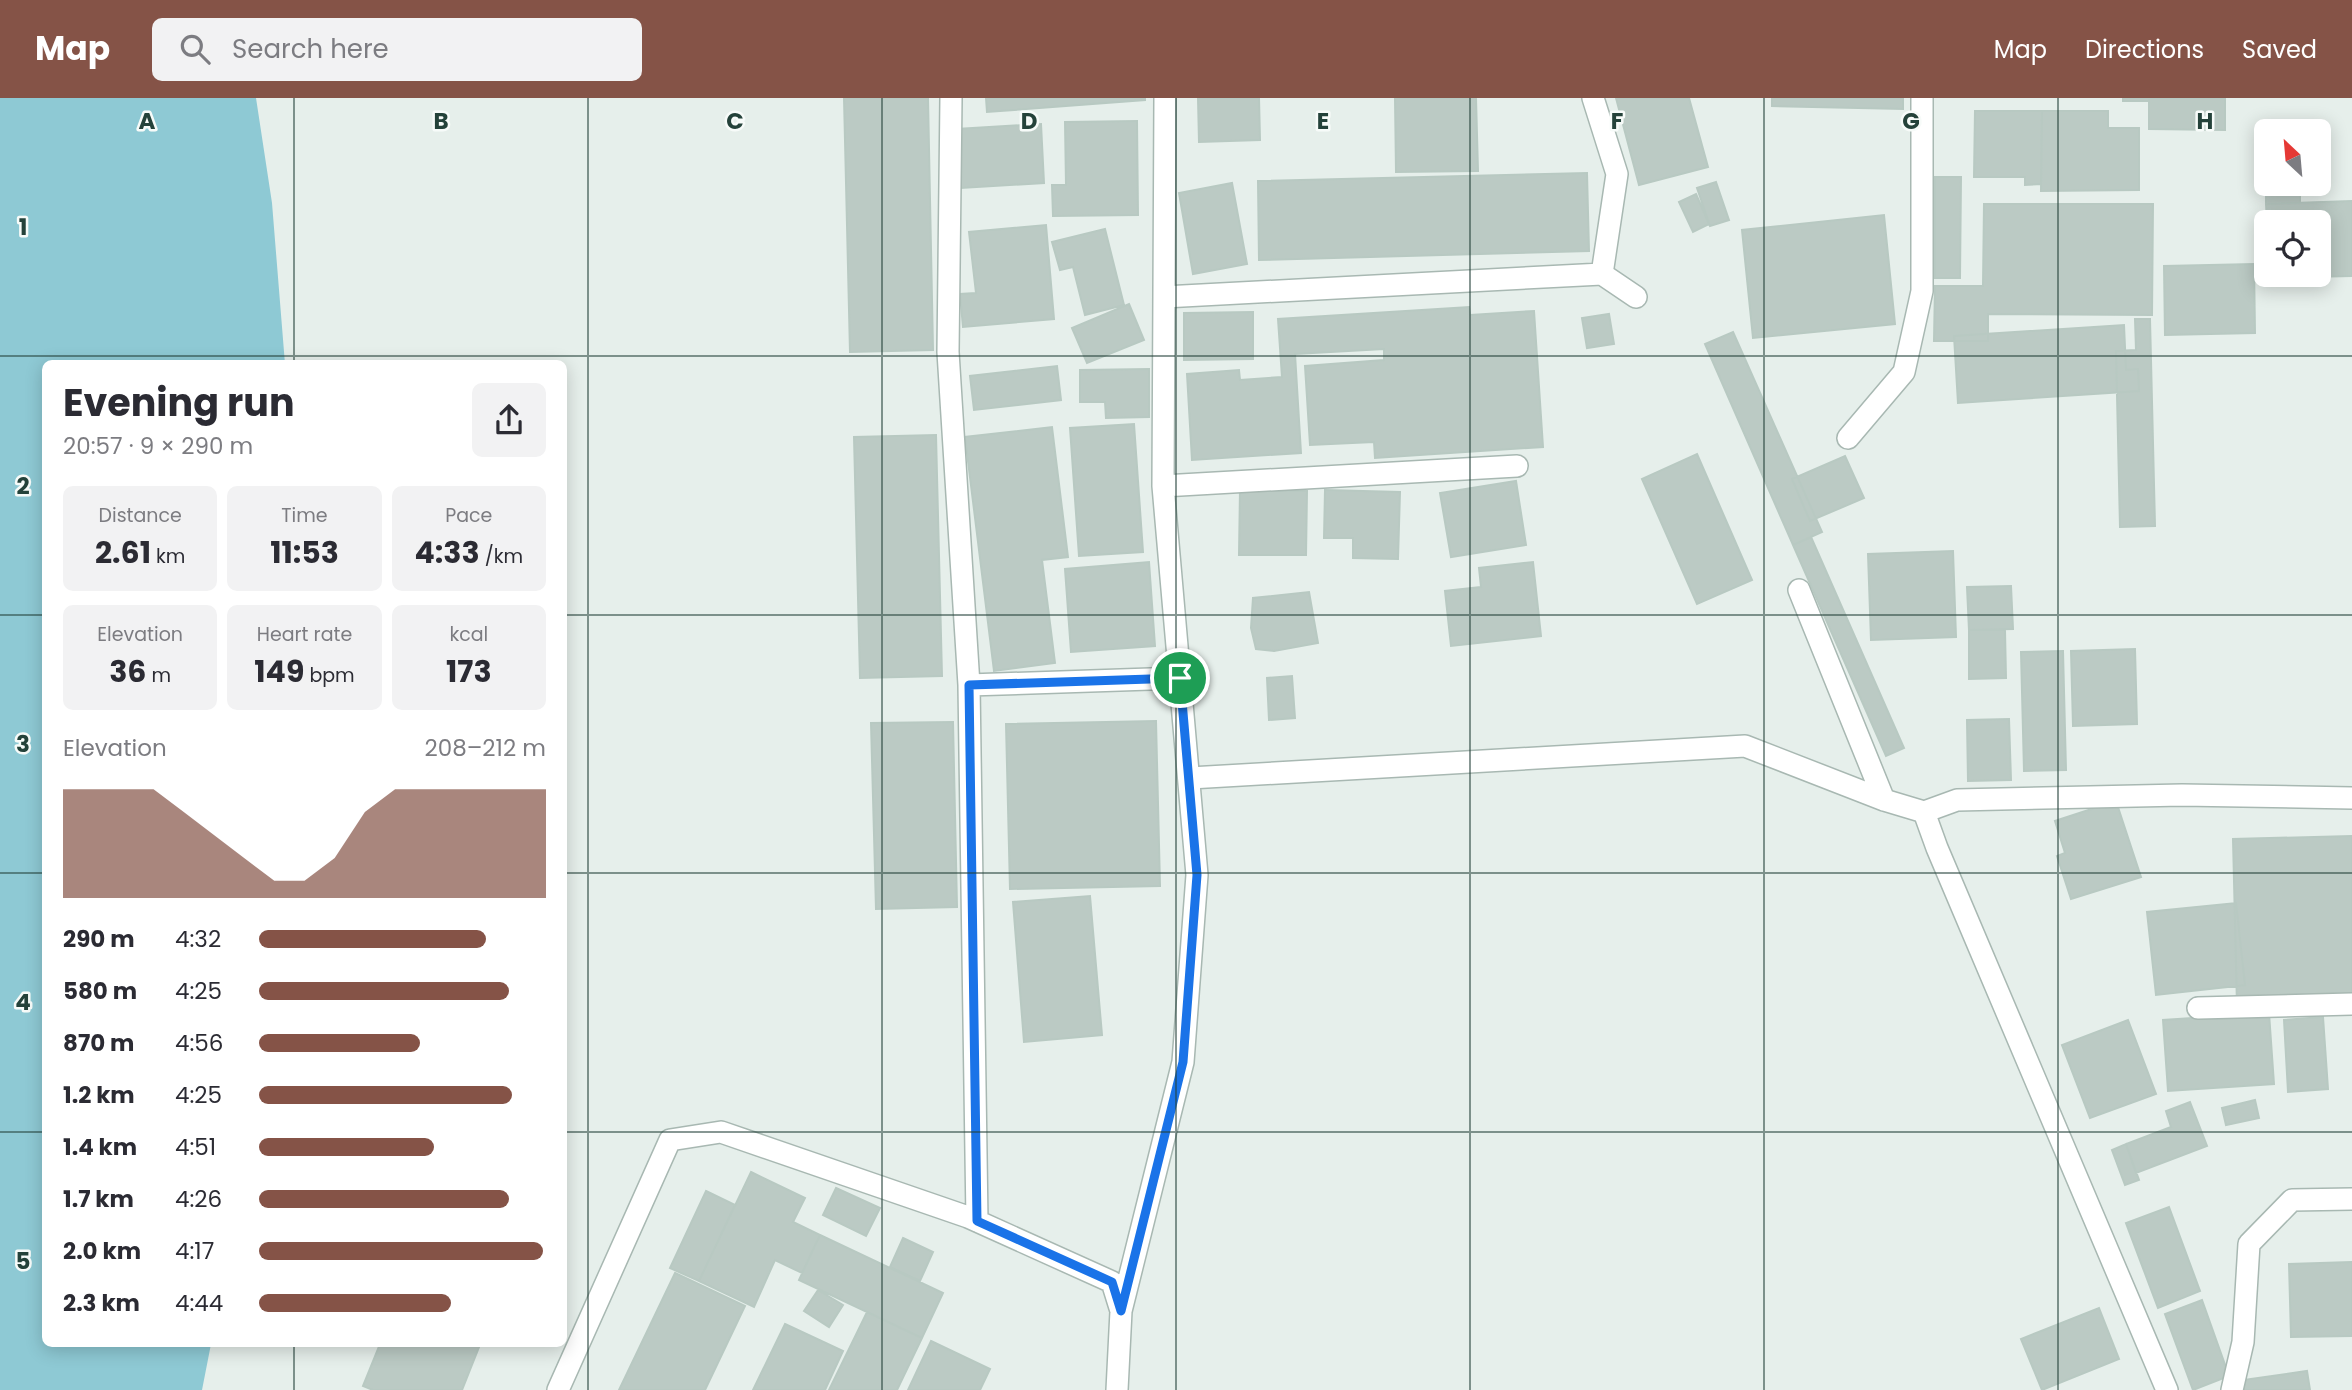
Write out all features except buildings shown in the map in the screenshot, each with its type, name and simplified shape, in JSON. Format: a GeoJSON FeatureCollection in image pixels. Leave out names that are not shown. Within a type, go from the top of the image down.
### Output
{"type":"FeatureCollection","features":[{"type":"Feature","properties":{"kind":"street"},"geometry":{"type":"LineString","coordinates":[[950,98],[948,352],[969,685],[977,1221]]}},
{"type":"Feature","properties":{"kind":"street"},"geometry":{"type":"LineString","coordinates":[[1117,1390],[1121,1311],[1183,1062],[1197,875],[1163,486],[1165,98]]}},
{"type":"Feature","properties":{"kind":"street"},"geometry":{"type":"LineString","coordinates":[[1593,98],[1617,174],[1602,274]]}},
{"type":"Feature","properties":{"kind":"street"},"geometry":{"type":"LineString","coordinates":[[1848,438],[1904,372],[1922,290],[1922,98]]}},
{"type":"Feature","properties":{"kind":"street"},"geometry":{"type":"LineString","coordinates":[[1164,298],[1602,274],[1636,298]]}},
{"type":"Feature","properties":{"kind":"street"},"geometry":{"type":"LineString","coordinates":[[1163,486],[1517,466]]}},
{"type":"Feature","properties":{"kind":"street"},"geometry":{"type":"LineString","coordinates":[[1799,590],[1884,800]]}},
{"type":"Feature","properties":{"kind":"street"},"geometry":{"type":"LineString","coordinates":[[969,685],[1180,678]]}},
{"type":"Feature","properties":{"kind":"street"},"geometry":{"type":"LineString","coordinates":[[1190,778],[1745,746],[1884,800],[1924,812],[1957,800],[2182,795],[2352,798]]}},
{"type":"Feature","properties":{"kind":"street"},"geometry":{"type":"LineString","coordinates":[[1924,812],[2167,1390]]}},
{"type":"Feature","properties":{"kind":"street"},"geometry":{"type":"LineString","coordinates":[[2198,1008],[2352,1004]]}},
{"type":"Feature","properties":{"kind":"street"},"geometry":{"type":"LineString","coordinates":[[558,1390],[670,1140],[721,1132],[977,1221],[1112,1282],[1121,1311]]}},
{"type":"Feature","properties":{"kind":"street"},"geometry":{"type":"LineString","coordinates":[[2232,1390],[2243,1342],[2249,1244],[2292,1200],[2352,1199]]}},
{"type":"Feature","properties":{"kind":"water"},"geometry":{"type":"Polygon","coordinates":[[[0,98],[256,98],[272,203],[285,360],[42,360],[42,1347],[210,1347],[202,1390],[0,1390],[0,98]]]}},
{"type":"Feature","properties":{"kind":"route"},"geometry":{"type":"LineString","coordinates":[[1180,678],[1197,875],[1183,1062],[1121,1311],[1112,1282],[977,1221],[969,685],[1180,678]]}}]}
